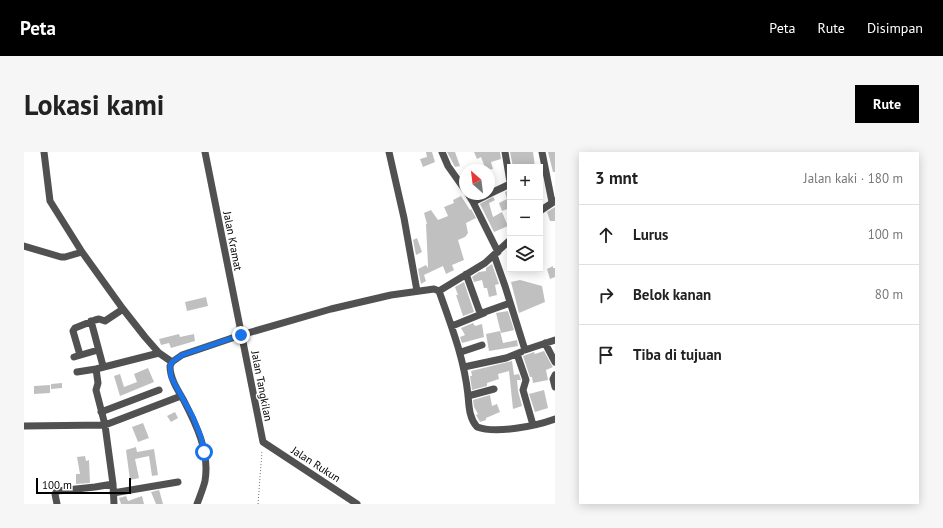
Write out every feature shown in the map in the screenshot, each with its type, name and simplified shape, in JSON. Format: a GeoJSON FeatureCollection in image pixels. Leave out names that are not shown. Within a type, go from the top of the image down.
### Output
{"type":"FeatureCollection","features":[{"type":"Feature","properties":{"kind":"street"},"geometry":{"type":"LineString","coordinates":[[44,152],[50,201],[82,252],[123,309],[158,353],[172,362]]}},
{"type":"Feature","properties":{"kind":"street","name":"Jalan Kramat"},"geometry":{"type":"LineString","coordinates":[[204,152],[241,335]]}},
{"type":"Feature","properties":{"kind":"street"},"geometry":{"type":"LineString","coordinates":[[389,152],[404,218],[417,291]]}},
{"type":"Feature","properties":{"kind":"street"},"geometry":{"type":"LineString","coordinates":[[442,152],[448,166],[459,182]]}},
{"type":"Feature","properties":{"kind":"street"},"geometry":{"type":"LineString","coordinates":[[505,152],[507,164]]}},
{"type":"Feature","properties":{"kind":"street"},"geometry":{"type":"LineString","coordinates":[[542,152],[554,201],[543,209]]}},
{"type":"Feature","properties":{"kind":"street"},"geometry":{"type":"LineString","coordinates":[[495,191],[507,185]]}},
{"type":"Feature","properties":{"kind":"street"},"geometry":{"type":"LineString","coordinates":[[478,200],[474,202],[496,253],[525,350]]}},
{"type":"Feature","properties":{"kind":"street"},"geometry":{"type":"LineString","coordinates":[[439,291],[496,253],[507,243]]}},
{"type":"Feature","properties":{"kind":"street"},"geometry":{"type":"LineString","coordinates":[[24,246],[61,256],[82,252]]}},
{"type":"Feature","properties":{"kind":"street"},"geometry":{"type":"LineString","coordinates":[[466,274],[479,310],[484,313]]}},
{"type":"Feature","properties":{"kind":"street"},"geometry":{"type":"LineString","coordinates":[[197,504],[205,480],[204,452],[197,428],[171,377],[170,366],[172,362],[186,353],[241,335],[331,309],[391,295],[434,289],[439,291]]}},
{"type":"Feature","properties":{"kind":"street"},"geometry":{"type":"LineString","coordinates":[[439,291],[460,352],[464,368],[469,407],[472,420],[477,427],[503,430],[533,425],[555,419]]}},
{"type":"Feature","properties":{"kind":"street"},"geometry":{"type":"LineString","coordinates":[[452,326],[510,303]]}},
{"type":"Feature","properties":{"kind":"street"},"geometry":{"type":"LineString","coordinates":[[98,350],[77,356],[75,328],[97,319],[105,321],[123,309]]}},
{"type":"Feature","properties":{"kind":"street"},"geometry":{"type":"LineString","coordinates":[[91,322],[98,350],[100,367],[96,390],[105,425],[113,484],[114,504]]}},
{"type":"Feature","properties":{"kind":"street","name":"Jalan Tangkilan"},"geometry":{"type":"LineString","coordinates":[[241,335],[262,442]]}},
{"type":"Feature","properties":{"kind":"street"},"geometry":{"type":"LineString","coordinates":[[464,368],[517,354],[555,340]]}},
{"type":"Feature","properties":{"kind":"street"},"geometry":{"type":"LineString","coordinates":[[545,344],[555,362]]}},
{"type":"Feature","properties":{"kind":"street"},"geometry":{"type":"LineString","coordinates":[[460,352],[482,345]]}},
{"type":"Feature","properties":{"kind":"street"},"geometry":{"type":"LineString","coordinates":[[77,372],[158,353]]}},
{"type":"Feature","properties":{"kind":"street"},"geometry":{"type":"LineString","coordinates":[[517,354],[526,380],[523,390],[533,425]]}},
{"type":"Feature","properties":{"kind":"street"},"geometry":{"type":"LineString","coordinates":[[555,375],[552,379],[555,387]]}},
{"type":"Feature","properties":{"kind":"street"},"geometry":{"type":"LineString","coordinates":[[468,396],[494,389]]}},
{"type":"Feature","properties":{"kind":"street"},"geometry":{"type":"LineString","coordinates":[[101,412],[159,390]]}},
{"type":"Feature","properties":{"kind":"street"},"geometry":{"type":"LineString","coordinates":[[24,428],[105,425],[181,396]]}},
{"type":"Feature","properties":{"kind":"street","name":"Jalan Rukun"},"geometry":{"type":"LineString","coordinates":[[262,442],[357,504]]}},
{"type":"Feature","properties":{"kind":"street"},"geometry":{"type":"LineString","coordinates":[[114,493],[178,482]]}},
{"type":"Feature","properties":{"kind":"street"},"geometry":{"type":"LineString","coordinates":[[57,504],[55,497],[57,491],[95,488],[113,484]]}},
{"type":"Feature","properties":{"kind":"path"},"geometry":{"type":"LineString","coordinates":[[258,504],[262,466],[262,442]]}},
{"type":"Feature","properties":{"kind":"building"},"geometry":{"type":"Polygon","coordinates":[[[426,152],[432,152],[435,162],[423,167],[420,159],[427,157],[426,152]]]}},
{"type":"Feature","properties":{"kind":"building"},"geometry":{"type":"Polygon","coordinates":[[[447,152],[455,152],[459,164],[459,166],[455,167],[447,152]]]}},
{"type":"Feature","properties":{"kind":"building"},"geometry":{"type":"Polygon","coordinates":[[[474,152],[500,152],[501,159],[491,162],[492,164],[484,164],[481,157],[477,159],[474,152]]]}},
{"type":"Feature","properties":{"kind":"building"},"geometry":{"type":"Polygon","coordinates":[[[510,152],[533,152],[535,164],[512,164],[510,152]]]}},
{"type":"Feature","properties":{"kind":"building"},"geometry":{"type":"Polygon","coordinates":[[[548,152],[555,152],[555,172],[553,172],[548,152]]]}},
{"type":"Feature","properties":{"kind":"building"},"geometry":{"type":"Polygon","coordinates":[[[459,197],[459,200],[464,200],[476,218],[466,223],[468,233],[465,237],[458,240],[464,260],[452,265],[454,270],[446,274],[443,266],[424,275],[426,281],[421,284],[418,269],[426,265],[428,268],[427,224],[424,213],[431,210],[438,220],[448,216],[444,207],[454,203],[453,200],[459,197]]]}},
{"type":"Feature","properties":{"kind":"building"},"geometry":{"type":"Polygon","coordinates":[[[507,199],[507,209],[502,211],[499,203],[507,199]]]}},
{"type":"Feature","properties":{"kind":"building"},"geometry":{"type":"Polygon","coordinates":[[[487,200],[495,200],[489,203],[493,217],[502,212],[507,226],[494,232],[480,204],[487,200]]]}},
{"type":"Feature","properties":{"kind":"building"},"geometry":{"type":"Polygon","coordinates":[[[555,207],[555,221],[550,221],[547,212],[555,207]]]}},
{"type":"Feature","properties":{"kind":"building"},"geometry":{"type":"Polygon","coordinates":[[[417,238],[422,252],[416,255],[413,240],[417,238]]]}},
{"type":"Feature","properties":{"kind":"building"},"geometry":{"type":"Polygon","coordinates":[[[492,264],[499,284],[495,285],[497,295],[489,297],[487,288],[484,288],[482,280],[474,282],[472,277],[479,272],[486,271],[486,268],[492,264]]]}},
{"type":"Feature","properties":{"kind":"building"},"geometry":{"type":"Polygon","coordinates":[[[553,266],[553,268],[555,268],[555,277],[550,279],[547,269],[553,266]]]}},
{"type":"Feature","properties":{"kind":"building"},"geometry":{"type":"Polygon","coordinates":[[[520,280],[542,286],[545,302],[519,313],[511,282],[520,280]]]}},
{"type":"Feature","properties":{"kind":"building"},"geometry":{"type":"Polygon","coordinates":[[[464,282],[474,312],[463,316],[455,287],[464,282]]]}},
{"type":"Feature","properties":{"kind":"building"},"geometry":{"type":"Polygon","coordinates":[[[206,297],[208,306],[187,311],[185,302],[206,297]]]}},
{"type":"Feature","properties":{"kind":"building"},"geometry":{"type":"Polygon","coordinates":[[[508,311],[514,330],[501,333],[496,313],[508,311]]]}},
{"type":"Feature","properties":{"kind":"building"},"geometry":{"type":"Polygon","coordinates":[[[473,323],[475,326],[482,324],[484,337],[462,343],[460,337],[465,335],[461,328],[473,323]]]}},
{"type":"Feature","properties":{"kind":"building"},"geometry":{"type":"Polygon","coordinates":[[[500,331],[503,343],[517,340],[518,346],[489,351],[486,334],[500,331]]]}},
{"type":"Feature","properties":{"kind":"building"},"geometry":{"type":"Polygon","coordinates":[[[179,334],[180,337],[194,334],[195,341],[171,348],[169,343],[161,345],[159,339],[179,334]]]}},
{"type":"Feature","properties":{"kind":"building"},"geometry":{"type":"Polygon","coordinates":[[[544,351],[553,367],[546,370],[548,380],[533,383],[523,356],[534,352],[535,354],[544,351]]]}},
{"type":"Feature","properties":{"kind":"building"},"geometry":{"type":"Polygon","coordinates":[[[512,361],[514,375],[519,374],[521,380],[517,380],[522,406],[513,409],[509,371],[498,374],[499,379],[487,383],[487,386],[472,390],[470,376],[472,376],[471,371],[512,361]]]}},
{"type":"Feature","properties":{"kind":"building"},"geometry":{"type":"Polygon","coordinates":[[[148,368],[154,382],[120,396],[114,376],[120,374],[124,387],[137,382],[134,374],[148,368]]]}},
{"type":"Feature","properties":{"kind":"building"},"geometry":{"type":"Polygon","coordinates":[[[62,383],[62,388],[51,389],[51,384],[62,383]]]}},
{"type":"Feature","properties":{"kind":"building"},"geometry":{"type":"Polygon","coordinates":[[[50,385],[50,393],[34,394],[34,386],[50,385]]]}},
{"type":"Feature","properties":{"kind":"building"},"geometry":{"type":"Polygon","coordinates":[[[544,390],[548,408],[535,412],[529,394],[544,390]]]}},
{"type":"Feature","properties":{"kind":"building"},"geometry":{"type":"Polygon","coordinates":[[[490,395],[492,406],[497,404],[500,412],[480,422],[476,415],[478,414],[474,407],[473,400],[490,395]]]}},
{"type":"Feature","properties":{"kind":"building"},"geometry":{"type":"Polygon","coordinates":[[[175,412],[178,418],[171,422],[167,416],[175,412]]]}},
{"type":"Feature","properties":{"kind":"building"},"geometry":{"type":"Polygon","coordinates":[[[143,423],[149,438],[138,442],[132,427],[143,423]]]}},
{"type":"Feature","properties":{"kind":"building"},"geometry":{"type":"Polygon","coordinates":[[[136,447],[137,452],[154,449],[158,475],[152,476],[149,456],[135,459],[139,478],[130,480],[126,450],[136,447]]]}},
{"type":"Feature","properties":{"kind":"building"},"geometry":{"type":"Polygon","coordinates":[[[85,456],[86,461],[89,460],[90,483],[76,484],[76,474],[80,474],[77,457],[85,456]]]}},
{"type":"Feature","properties":{"kind":"building"},"geometry":{"type":"Polygon","coordinates":[[[159,490],[163,504],[156,504],[151,492],[159,490]]]}},
{"type":"Feature","properties":{"kind":"building"},"geometry":{"type":"Polygon","coordinates":[[[126,496],[128,501],[142,496],[144,504],[121,504],[119,498],[126,496]]]}},
{"type":"Feature","properties":{"kind":"route"},"geometry":{"type":"LineString","coordinates":[[204,452],[201,437],[193,417],[171,377],[170,366],[177,358],[190,351],[241,335]]}}]}
